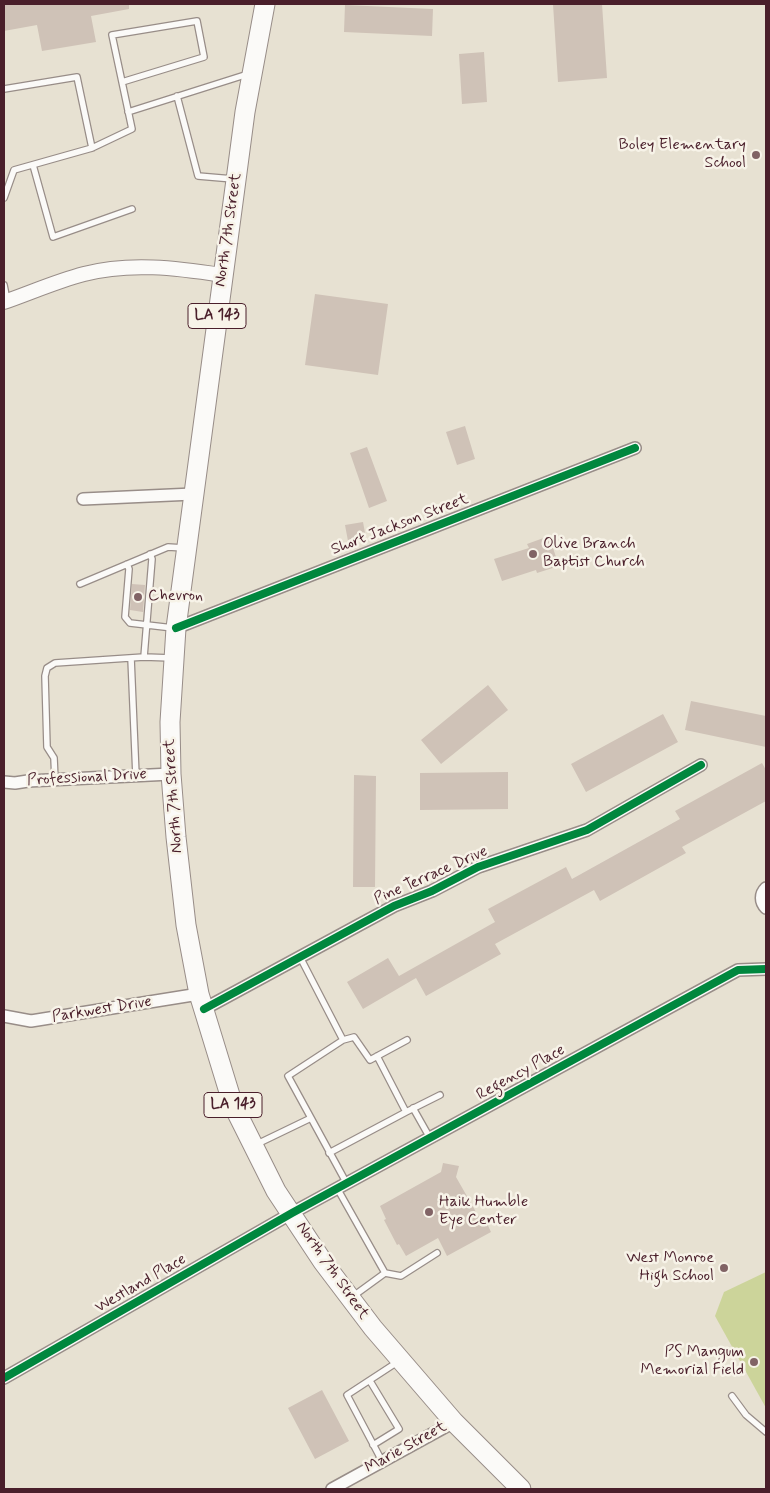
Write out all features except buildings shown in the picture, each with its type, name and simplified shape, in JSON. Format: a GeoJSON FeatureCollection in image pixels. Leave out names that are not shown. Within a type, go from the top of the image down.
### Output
{"type":"FeatureCollection","features":[{"type":"Feature","properties":{"kind":"main road","name":"North 7th Street"},"geometry":{"type":"LineString","coordinates":[[265,4],[252,73],[222,275],[176,628],[170,722],[171,774],[186,925],[202,1001],[233,1105],[276,1191],[323,1262],[373,1328],[454,1422],[521,1489]]}},
{"type":"Feature","properties":{"kind":"street"},"geometry":{"type":"LineString","coordinates":[[6,301],[84,274],[113,268],[148,267],[222,275]]}},
{"type":"Feature","properties":{"kind":"street","name":"Short Jackson Street"},"geometry":{"type":"LineString","coordinates":[[176,628],[635,448]]}},
{"type":"Feature","properties":{"kind":"street"},"geometry":{"type":"LineString","coordinates":[[83,500],[193,494]]}},
{"type":"Feature","properties":{"kind":"street","name":"Pine Terrace Drive"},"geometry":{"type":"LineString","coordinates":[[202,1001],[300,957],[394,906],[432,891],[478,867],[587,830],[700,764]]}},
{"type":"Feature","properties":{"kind":"street","name":"Professional Drive"},"geometry":{"type":"LineString","coordinates":[[4,782],[15,783],[171,774]]}},
{"type":"Feature","properties":{"kind":"street"},"geometry":{"type":"LineString","coordinates":[[766,888],[761,895],[761,900],[766,908]]}},
{"type":"Feature","properties":{"kind":"street","name":"Regency Place"},"geometry":{"type":"LineString","coordinates":[[292,1213],[738,970],[766,969]]}},
{"type":"Feature","properties":{"kind":"street","name":"Parkwest Drive"},"geometry":{"type":"LineString","coordinates":[[4,1016],[31,1021],[202,1001]]}},
{"type":"Feature","properties":{"kind":"street","name":"Westland Place"},"geometry":{"type":"LineString","coordinates":[[4,1378],[292,1213]]}},
{"type":"Feature","properties":{"kind":"street","name":"Marie Street"},"geometry":{"type":"LineString","coordinates":[[332,1489],[454,1422]]}},
{"type":"Feature","properties":{"kind":"lane"},"geometry":{"type":"LineString","coordinates":[[4,198],[14,170],[92,148],[132,129],[128,112],[112,35],[197,21],[204,57],[122,82]]}},
{"type":"Feature","properties":{"kind":"lane"},"geometry":{"type":"LineString","coordinates":[[128,112],[252,73]]}},
{"type":"Feature","properties":{"kind":"lane"},"geometry":{"type":"LineString","coordinates":[[4,89],[77,77],[92,148]]}},
{"type":"Feature","properties":{"kind":"lane"},"geometry":{"type":"LineString","coordinates":[[177,96],[198,176],[236,180]]}},
{"type":"Feature","properties":{"kind":"lane"},"geometry":{"type":"LineString","coordinates":[[33,165],[53,237],[132,210]]}},
{"type":"Feature","properties":{"kind":"lane"},"geometry":{"type":"LineString","coordinates":[[4,285],[6,301]]}},
{"type":"Feature","properties":{"kind":"lane"},"geometry":{"type":"LineString","coordinates":[[80,584],[168,547],[186,548]]}},
{"type":"Feature","properties":{"kind":"lane"},"geometry":{"type":"LineString","coordinates":[[144,657],[152,559],[150,554]]}},
{"type":"Feature","properties":{"kind":"lane"},"geometry":{"type":"LineString","coordinates":[[127,564],[129,569],[125,617],[130,623],[176,628]]}},
{"type":"Feature","properties":{"kind":"lane"},"geometry":{"type":"LineString","coordinates":[[54,780],[54,758],[47,747],[45,676],[47,668],[55,663],[144,657],[174,658]]}},
{"type":"Feature","properties":{"kind":"lane"},"geometry":{"type":"LineString","coordinates":[[131,658],[136,776]]}},
{"type":"Feature","properties":{"kind":"lane"},"geometry":{"type":"LineString","coordinates":[[300,957],[343,1040]]}},
{"type":"Feature","properties":{"kind":"lane"},"geometry":{"type":"LineString","coordinates":[[386,1273],[342,1186],[329,1153],[288,1076],[343,1040],[354,1037],[370,1060],[407,1040]]}},
{"type":"Feature","properties":{"kind":"lane"},"geometry":{"type":"LineString","coordinates":[[377,1056],[406,1112]]}},
{"type":"Feature","properties":{"kind":"lane"},"geometry":{"type":"LineString","coordinates":[[329,1153],[440,1095]]}},
{"type":"Feature","properties":{"kind":"lane"},"geometry":{"type":"LineString","coordinates":[[413,1108],[430,1138]]}},
{"type":"Feature","properties":{"kind":"lane"},"geometry":{"type":"LineString","coordinates":[[253,1146],[311,1118]]}},
{"type":"Feature","properties":{"kind":"lane"},"geometry":{"type":"LineString","coordinates":[[350,1298],[386,1273],[401,1276],[437,1253]]}},
{"type":"Feature","properties":{"kind":"lane"},"geometry":{"type":"LineString","coordinates":[[382,1461],[347,1395],[401,1360]]}},
{"type":"Feature","properties":{"kind":"lane"},"geometry":{"type":"LineString","coordinates":[[370,1381],[399,1429],[373,1445]]}},
{"type":"Feature","properties":{"kind":"lane"},"geometry":{"type":"LineString","coordinates":[[732,1396],[746,1415],[766,1432]]}},
{"type":"Feature","properties":{"kind":"green space","name":"PS Mangum Memorial Field"},"geometry":{"type":"Polygon","coordinates":[[[766,1272],[766,1408],[715,1316],[724,1292],[766,1272]]]}},
{"type":"Feature","properties":{"kind":"cycle path"},"geometry":{"type":"LineString","coordinates":[[176,628],[635,448]]}},
{"type":"Feature","properties":{"kind":"cycle path"},"geometry":{"type":"LineString","coordinates":[[204,1009],[394,906],[432,891],[478,867],[587,830],[701,765]]}},
{"type":"Feature","properties":{"kind":"cycle path"},"geometry":{"type":"LineString","coordinates":[[4,1378],[292,1213],[738,970],[766,969]]}},
{"type":"Feature","properties":{"kind":"place","name":"Boley Elementary School"},"geometry":{"type":"Point","coordinates":[756,155]}},
{"type":"Feature","properties":{"kind":"place","name":"Olive Branch Baptist Church"},"geometry":{"type":"Point","coordinates":[533,554]}},
{"type":"Feature","properties":{"kind":"place","name":"Chevron"},"geometry":{"type":"Point","coordinates":[138,597]}},
{"type":"Feature","properties":{"kind":"place","name":"Haik Humble Eye Center"},"geometry":{"type":"Point","coordinates":[429,1212]}},
{"type":"Feature","properties":{"kind":"place","name":"West Monroe High School"},"geometry":{"type":"Point","coordinates":[724,1268]}},
{"type":"Feature","properties":{"kind":"place","name":"PS Mangum Memorial Field"},"geometry":{"type":"Point","coordinates":[754,1362]}}]}
